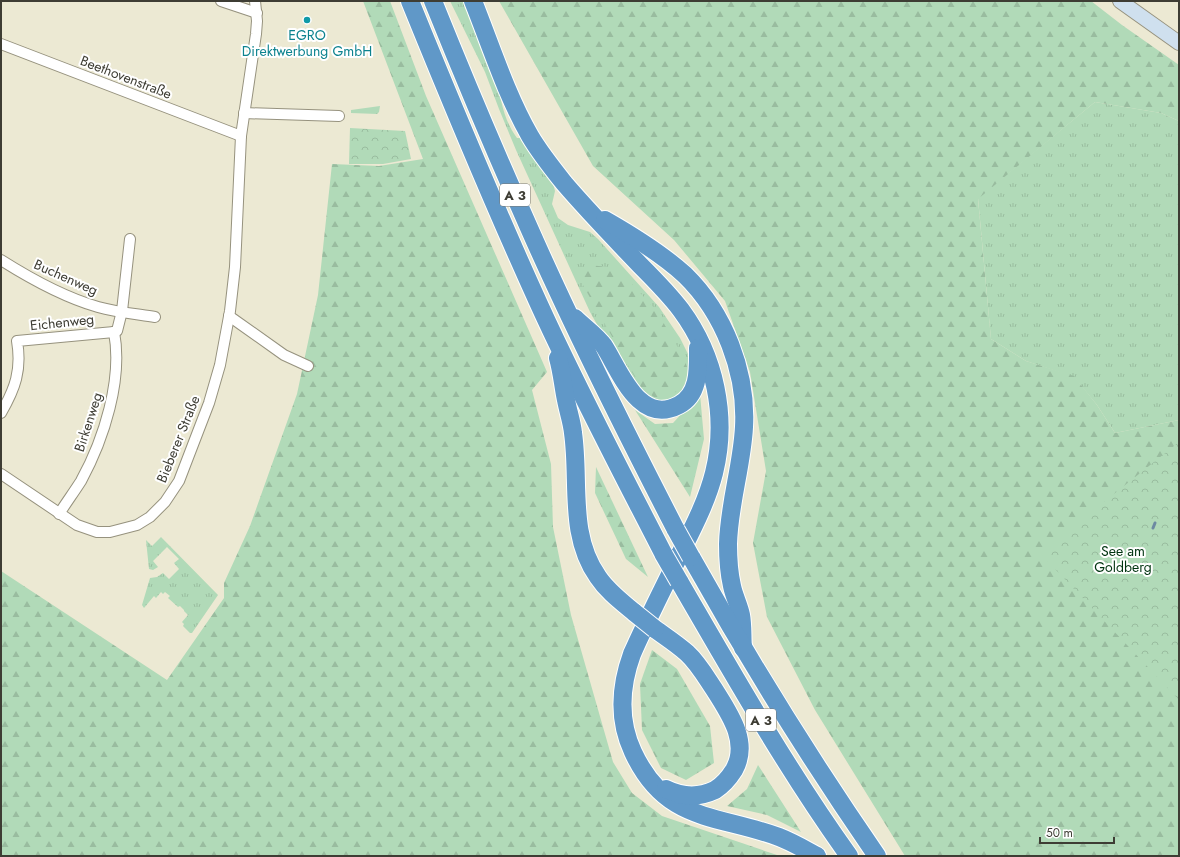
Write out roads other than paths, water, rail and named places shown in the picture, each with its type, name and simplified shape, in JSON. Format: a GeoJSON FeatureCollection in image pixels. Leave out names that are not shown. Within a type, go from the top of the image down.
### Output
{"type":"FeatureCollection","features":[{"type":"Feature","properties":{"kind":"highway","name":"A 3"},"geometry":{"type":"LineString","coordinates":[[410,1],[500,217],[550,327],[613,456],[664,555],[737,681],[787,764],[849,856]]}},
{"type":"Feature","properties":{"kind":"highway","name":"A 3"},"geometry":{"type":"LineString","coordinates":[[433,1],[465,79],[566,310],[676,530],[743,648],[805,750],[877,856]]}},
{"type":"Feature","properties":{"kind":"highway"},"geometry":{"type":"LineString","coordinates":[[473,1],[511,96],[530,136],[549,164],[583,205],[680,309],[698,337],[709,364],[717,393],[720,432],[717,459],[710,486],[695,524],[644,627],[632,654],[625,676],[622,696],[623,719],[627,736],[635,756],[647,777],[657,788],[674,802],[688,810],[702,816],[778,837],[804,848],[817,856]]}},
{"type":"Feature","properties":{"kind":"highway"},"geometry":{"type":"LineString","coordinates":[[583,205],[648,246],[685,276],[718,319],[732,348],[740,375],[743,395],[744,426],[741,457],[729,523],[729,564],[731,586],[741,614],[743,648]]}},
{"type":"Feature","properties":{"kind":"highway"},"geometry":{"type":"LineString","coordinates":[[566,310],[603,344],[629,388],[638,400],[643,404],[658,410],[677,406],[684,402],[692,393],[698,371],[698,337]]}},
{"type":"Feature","properties":{"kind":"highway"},"geometry":{"type":"LineString","coordinates":[[550,327],[573,433],[577,476],[576,502],[578,530],[589,563],[598,577],[617,598],[684,650],[701,670],[732,718],[738,733],[739,755],[738,761],[732,773],[718,788],[707,793],[693,796],[680,795],[665,788],[650,776],[635,756]]}},
{"type":"Feature","properties":{"kind":"main road"},"geometry":{"type":"LineString","coordinates":[[1120,1],[1179,43]]}},
{"type":"Feature","properties":{"kind":"street"},"geometry":{"type":"LineString","coordinates":[[221,1],[257,13]]}},
{"type":"Feature","properties":{"kind":"street","name":"Bieberer Straße"},"geometry":{"type":"LineString","coordinates":[[1,474],[77,525],[90,530],[102,532],[123,529],[145,521],[164,502],[179,481],[209,403],[220,365],[229,316],[235,267],[241,136],[256,34],[257,13],[255,1]]}},
{"type":"Feature","properties":{"kind":"street","name":"Beethovenstraße"},"geometry":{"type":"LineString","coordinates":[[1,44],[241,136]]}},
{"type":"Feature","properties":{"kind":"street"},"geometry":{"type":"LineString","coordinates":[[244,112],[339,116]]}},
{"type":"Feature","properties":{"kind":"street"},"geometry":{"type":"LineString","coordinates":[[114,332],[117,331],[122,311],[130,239]]}},
{"type":"Feature","properties":{"kind":"street","name":"Buchenweg"},"geometry":{"type":"LineString","coordinates":[[1,260],[66,296],[97,306],[155,317]]}},
{"type":"Feature","properties":{"kind":"street"},"geometry":{"type":"LineString","coordinates":[[229,316],[284,355],[308,366]]}},
{"type":"Feature","properties":{"kind":"street","name":"Eichenweg"},"geometry":{"type":"LineString","coordinates":[[1,413],[12,393],[18,373],[19,353],[17,341],[114,332]]}},
{"type":"Feature","properties":{"kind":"street","name":"Birkenweg"},"geometry":{"type":"LineString","coordinates":[[59,514],[87,468],[106,419],[112,398],[116,368],[117,349],[114,332]]}},
{"type":"Feature","properties":{"kind":"waterway"},"geometry":{"type":"LineString","coordinates":[[1153,528],[1155,523]]}},
{"type":"Feature","properties":{"kind":"place","name":"EGRO Direktwerbung GmbH"},"geometry":{"type":"Point","coordinates":[307,20]}},
{"type":"Feature","properties":{"kind":"park label","name":"See am Goldberg"},"geometry":{"type":"Point","coordinates":[1123,560]}}]}
